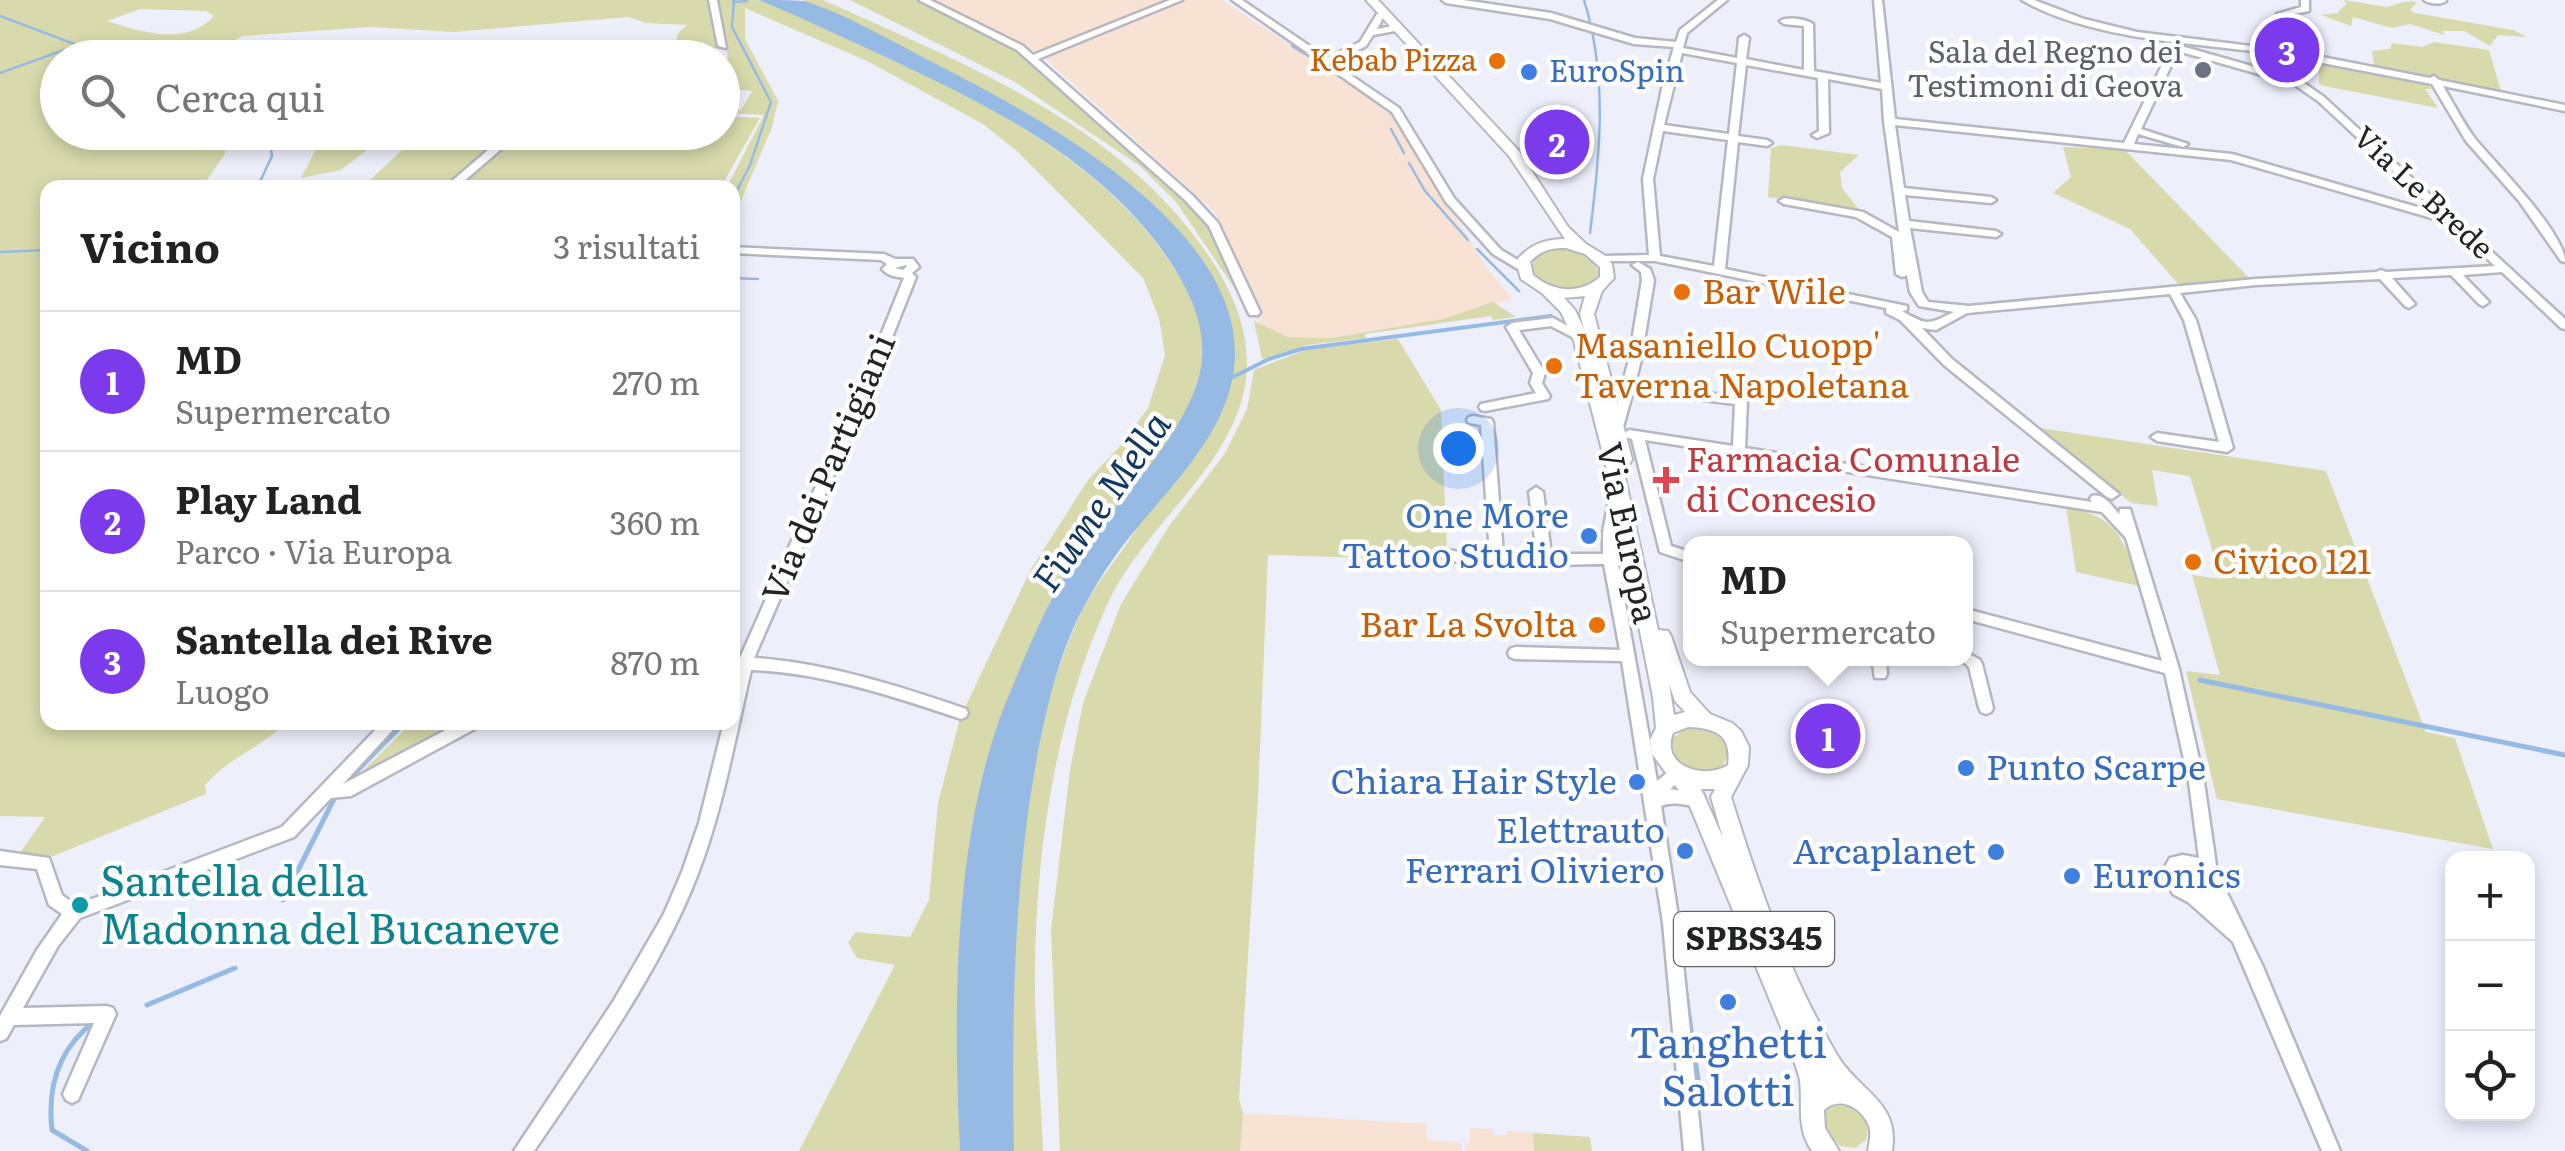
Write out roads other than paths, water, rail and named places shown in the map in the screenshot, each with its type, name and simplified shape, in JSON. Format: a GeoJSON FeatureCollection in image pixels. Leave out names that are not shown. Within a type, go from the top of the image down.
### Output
{"type":"FeatureCollection","features":[{"type":"Feature","properties":{"kind":"main road"},"geometry":{"type":"LineString","coordinates":[[1374,4],[1517,173],[1543,216],[1546,231],[1522,267]]}},
{"type":"Feature","properties":{"kind":"main road"},"geometry":{"type":"LineString","coordinates":[[1374,4],[1514,154],[1563,230],[1605,267],[1595,289],[1573,294],[1548,290]]}},
{"type":"Feature","properties":{"kind":"main road"},"geometry":{"type":"LineString","coordinates":[[1535,249],[1560,243],[1580,246]]}},
{"type":"Feature","properties":{"kind":"main road","name":"Via Europa"},"geometry":{"type":"LineString","coordinates":[[1522,267],[1530,280],[1548,290],[1568,310],[1580,336],[1618,485],[1660,749],[1697,798],[1802,1049],[1811,1080],[1812,1132],[1828,1151]]}},
{"type":"Feature","properties":{"kind":"main road","name":"Via Europa"},"geometry":{"type":"LineString","coordinates":[[1595,289],[1587,314],[1625,431],[1666,656],[1682,696],[1703,719],[1718,724],[1734,740],[1740,756],[1721,797],[1755,902],[1813,1035],[1836,1075],[1880,1119],[1884,1132],[1880,1150]]}},
{"type":"Feature","properties":{"kind":"main road"},"geometry":{"type":"LineString","coordinates":[[1656,732],[1679,720],[1703,719]]}},
{"type":"Feature","properties":{"kind":"main road"},"geometry":{"type":"LineString","coordinates":[[1675,770],[1705,782],[1722,780],[1734,771]]}},
{"type":"Feature","properties":{"kind":"main road"},"geometry":{"type":"LineString","coordinates":[[1810,1108],[1825,1092],[1836,1090],[1862,1098]]}},
{"type":"Feature","properties":{"kind":"street"},"geometry":{"type":"LineString","coordinates":[[712,0],[722,40]]}},
{"type":"Feature","properties":{"kind":"street"},"geometry":{"type":"LineString","coordinates":[[924,0],[1034,58],[1204,212],[1224,243],[1254,312]]}},
{"type":"Feature","properties":{"kind":"street"},"geometry":{"type":"LineString","coordinates":[[1034,58],[1178,0]]}},
{"type":"Feature","properties":{"kind":"street"},"geometry":{"type":"LineString","coordinates":[[1236,0],[1396,110],[1450,200],[1490,244],[1522,267]]}},
{"type":"Feature","properties":{"kind":"street"},"geometry":{"type":"LineString","coordinates":[[1446,0],[1515,5],[1634,41],[1887,87]]}},
{"type":"Feature","properties":{"kind":"street"},"geometry":{"type":"LineString","coordinates":[[1655,258],[1648,179],[1678,47],[1683,32],[1722,0]]}},
{"type":"Feature","properties":{"kind":"street"},"geometry":{"type":"LineString","coordinates":[[1878,0],[1889,121],[1904,224],[1923,300],[1943,318]]}},
{"type":"Feature","properties":{"kind":"street"},"geometry":{"type":"LineString","coordinates":[[2026,0],[2081,20],[2159,38],[2296,82]]}},
{"type":"Feature","properties":{"kind":"street"},"geometry":{"type":"LineString","coordinates":[[2278,58],[2281,14],[2302,12],[2306,9],[2305,0]]}},
{"type":"Feature","properties":{"kind":"street"},"geometry":{"type":"LineString","coordinates":[[2428,0],[2442,2]]}},
{"type":"Feature","properties":{"kind":"street"},"geometry":{"type":"LineString","coordinates":[[1329,61],[1363,44],[1370,32],[1374,4]]}},
{"type":"Feature","properties":{"kind":"street"},"geometry":{"type":"LineString","coordinates":[[1784,20],[1809,24],[1809,74]]}},
{"type":"Feature","properties":{"kind":"street"},"geometry":{"type":"LineString","coordinates":[[1370,32],[1392,29]]}},
{"type":"Feature","properties":{"kind":"street"},"geometry":{"type":"LineString","coordinates":[[1719,269],[1744,38]]}},
{"type":"Feature","properties":{"kind":"street"},"geometry":{"type":"LineString","coordinates":[[2178,46],[2264,50],[2278,58],[2434,79],[2565,108]]}},
{"type":"Feature","properties":{"kind":"street"},"geometry":{"type":"LineString","coordinates":[[2128,145],[2178,46]]}},
{"type":"Feature","properties":{"kind":"street","name":"Via Le Brede"},"geometry":{"type":"LineString","coordinates":[[2243,47],[2278,58],[2296,82],[2321,98],[2565,325]]}},
{"type":"Feature","properties":{"kind":"street"},"geometry":{"type":"LineString","coordinates":[[2264,50],[2278,58]]}},
{"type":"Feature","properties":{"kind":"street"},"geometry":{"type":"LineString","coordinates":[[1817,135],[1824,133],[1823,76]]}},
{"type":"Feature","properties":{"kind":"street"},"geometry":{"type":"LineString","coordinates":[[2434,79],[2470,139],[2523,200],[2565,259]]}},
{"type":"Feature","properties":{"kind":"street"},"geometry":{"type":"LineString","coordinates":[[1889,121],[2232,158]]}},
{"type":"Feature","properties":{"kind":"street"},"geometry":{"type":"LineString","coordinates":[[1660,127],[1767,143]]}},
{"type":"Feature","properties":{"kind":"street"},"geometry":{"type":"LineString","coordinates":[[2137,132],[2453,222]]}},
{"type":"Feature","properties":{"kind":"street"},"geometry":{"type":"LineString","coordinates":[[459,180],[494,150]]}},
{"type":"Feature","properties":{"kind":"street"},"geometry":{"type":"LineString","coordinates":[[1899,191],[1991,200]]}},
{"type":"Feature","properties":{"kind":"street"},"geometry":{"type":"LineString","coordinates":[[1784,201],[1865,212],[1898,235],[1902,274]]}},
{"type":"Feature","properties":{"kind":"street"},"geometry":{"type":"LineString","coordinates":[[1904,224],[1996,234]]}},
{"type":"Feature","properties":{"kind":"street"},"geometry":{"type":"LineString","coordinates":[[1490,244],[1508,253],[1535,249]]}},
{"type":"Feature","properties":{"kind":"street","name":"Via dei Partigiani"},"geometry":{"type":"LineString","coordinates":[[740,250],[884,256],[893,263],[890,272],[910,277],[869,380],[740,661]]}},
{"type":"Feature","properties":{"kind":"street"},"geometry":{"type":"LineString","coordinates":[[1605,267],[1655,258],[1719,269],[1876,304],[1906,313],[1932,327]]}},
{"type":"Feature","properties":{"kind":"street"},"geometry":{"type":"LineString","coordinates":[[1648,280],[1669,264]]}},
{"type":"Feature","properties":{"kind":"street"},"geometry":{"type":"LineString","coordinates":[[1605,267],[1690,264]]}},
{"type":"Feature","properties":{"kind":"street"},"geometry":{"type":"LineString","coordinates":[[1638,265],[1646,271],[1648,280],[1628,387],[1625,431],[2108,504]]}},
{"type":"Feature","properties":{"kind":"street"},"geometry":{"type":"LineString","coordinates":[[1932,327],[1943,318],[1969,310],[2352,275],[2504,269]]}},
{"type":"Feature","properties":{"kind":"street"},"geometry":{"type":"LineString","coordinates":[[2452,270],[2483,302]]}},
{"type":"Feature","properties":{"kind":"street"},"geometry":{"type":"LineString","coordinates":[[2381,273],[2409,304]]}},
{"type":"Feature","properties":{"kind":"street"},"geometry":{"type":"LineString","coordinates":[[2158,438],[2227,448],[2190,320],[2173,290]]}},
{"type":"Feature","properties":{"kind":"street"},"geometry":{"type":"LineString","coordinates":[[1906,313],[1923,300],[1969,310]]}},
{"type":"Feature","properties":{"kind":"street"},"geometry":{"type":"LineString","coordinates":[[1906,313],[1948,362],[2087,474],[2134,538],[2172,668],[2212,880],[2242,940],[2332,1151]]}},
{"type":"Feature","properties":{"kind":"street"},"geometry":{"type":"LineString","coordinates":[[1485,407],[1544,396],[1536,383],[1539,373],[1514,326],[1553,322],[1580,336]]}},
{"type":"Feature","properties":{"kind":"street"},"geometry":{"type":"LineString","coordinates":[[1932,327],[1932,344]]}},
{"type":"Feature","properties":{"kind":"street"},"geometry":{"type":"LineString","coordinates":[[1608,384],[1741,401],[1739,450]]}},
{"type":"Feature","properties":{"kind":"street"},"geometry":{"type":"LineString","coordinates":[[1472,420],[1486,422],[1497,561]]}},
{"type":"Feature","properties":{"kind":"street","name":"Via Europa"},"geometry":{"type":"LineString","coordinates":[[1625,431],[1666,551],[1683,555]]}},
{"type":"Feature","properties":{"kind":"street"},"geometry":{"type":"LineString","coordinates":[[1618,485],[1610,559],[1628,656],[1656,732],[1647,768],[1671,922],[1694,1151]]}},
{"type":"Feature","properties":{"kind":"street"},"geometry":{"type":"LineString","coordinates":[[1536,492],[1545,560]]}},
{"type":"Feature","properties":{"kind":"street"},"geometry":{"type":"LineString","coordinates":[[1449,555],[1497,561],[1610,559]]}},
{"type":"Feature","properties":{"kind":"street"},"geometry":{"type":"LineString","coordinates":[[1973,616],[2172,668]]}},
{"type":"Feature","properties":{"kind":"street"},"geometry":{"type":"LineString","coordinates":[[1515,653],[1628,656]]}},
{"type":"Feature","properties":{"kind":"street"},"geometry":{"type":"LineString","coordinates":[[740,663],[802,670],[864,684],[960,713]]}},
{"type":"Feature","properties":{"kind":"street"},"geometry":{"type":"LineString","coordinates":[[1973,663],[1986,708]]}},
{"type":"Feature","properties":{"kind":"street"},"geometry":{"type":"LineString","coordinates":[[5,1025],[28,975],[56,932],[74,913],[288,832],[335,791],[386,730]]}},
{"type":"Feature","properties":{"kind":"street"},"geometry":{"type":"LineString","coordinates":[[335,791],[459,730]]}},
{"type":"Feature","properties":{"kind":"street","name":"Via dei Partigiani"},"geometry":{"type":"LineString","coordinates":[[523,1151],[646,963],[672,916],[704,828],[729,730]]}},
{"type":"Feature","properties":{"kind":"street"},"geometry":{"type":"LineString","coordinates":[[1647,768],[1675,770]]}},
{"type":"Feature","properties":{"kind":"street"},"geometry":{"type":"LineString","coordinates":[[1651,803],[1675,770]]}},
{"type":"Feature","properties":{"kind":"street"},"geometry":{"type":"LineString","coordinates":[[1651,803],[1672,795],[1697,798]]}},
{"type":"Feature","properties":{"kind":"street"},"geometry":{"type":"LineString","coordinates":[[2188,861],[2206,835]]}},
{"type":"Feature","properties":{"kind":"street"},"geometry":{"type":"LineString","coordinates":[[0,858],[43,864],[55,900],[74,913]]}},
{"type":"Feature","properties":{"kind":"street"},"geometry":{"type":"LineString","coordinates":[[2212,880],[2188,861],[2176,862],[2170,872],[2175,885],[2194,896],[2242,940]]}},
{"type":"Feature","properties":{"kind":"street"},"geometry":{"type":"LineString","coordinates":[[2194,896],[2206,897],[2212,880]]}},
{"type":"Feature","properties":{"kind":"street"},"geometry":{"type":"LineString","coordinates":[[5,1025],[108,1014],[72,1094]]}},
{"type":"Feature","properties":{"kind":"water"},"geometry":{"type":"Polygon","coordinates":[[[759,0],[804,1],[837,13],[982,88],[1082,148],[1131,185],[1175,226],[1209,271],[1230,318],[1234,369],[1221,414],[1197,455],[1105,570],[1069,638],[1047,709],[1029,805],[1020,892],[1014,1021],[1014,1151],[960,1151],[960,924],[975,808],[1006,702],[1048,606],[1080,553],[1170,437],[1193,394],[1202,360],[1200,327],[1173,266],[1116,198],[1082,169],[970,98],[759,0]]]}},
{"type":"Feature","properties":{"kind":"waterway"},"geometry":{"type":"LineString","coordinates":[[1584,0],[1592,29],[1600,116],[1590,233]]}},
{"type":"Feature","properties":{"kind":"waterway"},"geometry":{"type":"LineString","coordinates":[[734,2],[747,1]]}},
{"type":"Feature","properties":{"kind":"waterway"},"geometry":{"type":"LineString","coordinates":[[734,2],[732,27],[739,40]]}},
{"type":"Feature","properties":{"kind":"waterway"},"geometry":{"type":"LineString","coordinates":[[0,16],[64,40]]}},
{"type":"Feature","properties":{"kind":"waterway"},"geometry":{"type":"LineString","coordinates":[[740,42],[771,102],[740,184]]}},
{"type":"Feature","properties":{"kind":"waterway"},"geometry":{"type":"LineString","coordinates":[[1292,46],[1320,63]]}},
{"type":"Feature","properties":{"kind":"waterway"},"geometry":{"type":"LineString","coordinates":[[0,73],[40,59]]}},
{"type":"Feature","properties":{"kind":"waterway"},"geometry":{"type":"LineString","coordinates":[[1391,129],[1404,153]]}},
{"type":"Feature","properties":{"kind":"waterway"},"geometry":{"type":"LineString","coordinates":[[261,180],[271,150]]}},
{"type":"Feature","properties":{"kind":"waterway"},"geometry":{"type":"LineString","coordinates":[[1409,163],[1425,191],[1468,240]]}},
{"type":"Feature","properties":{"kind":"waterway"},"geometry":{"type":"LineString","coordinates":[[1477,249],[1519,291]]}},
{"type":"Feature","properties":{"kind":"waterway"},"geometry":{"type":"LineString","coordinates":[[0,252],[40,250]]}},
{"type":"Feature","properties":{"kind":"waterway"},"geometry":{"type":"LineString","coordinates":[[740,278],[758,279]]}},
{"type":"Feature","properties":{"kind":"waterway"},"geometry":{"type":"LineString","coordinates":[[1229,379],[1269,359],[1301,349],[1551,316]]}},
{"type":"Feature","properties":{"kind":"waterway"},"geometry":{"type":"LineString","coordinates":[[2200,680],[2565,755]]}},
{"type":"Feature","properties":{"kind":"waterway"},"geometry":{"type":"LineString","coordinates":[[345,783],[397,730]]}},
{"type":"Feature","properties":{"kind":"waterway"},"geometry":{"type":"LineString","coordinates":[[283,900],[336,795]]}},
{"type":"Feature","properties":{"kind":"waterway"},"geometry":{"type":"LineString","coordinates":[[147,1005],[235,968]]}},
{"type":"Feature","properties":{"kind":"waterway"},"geometry":{"type":"LineString","coordinates":[[1686,994],[1700,1094]]}},
{"type":"Feature","properties":{"kind":"waterway"},"geometry":{"type":"LineString","coordinates":[[87,1151],[52,1130],[51,1114],[54,1083],[64,1056],[95,1021]]}},
{"type":"Feature","properties":{"kind":"place","name":"Santella dei Rive"},"geometry":{"type":"Point","coordinates":[2287,50]}},
{"type":"Feature","properties":{"kind":"place","name":"Kebab Pizza"},"geometry":{"type":"Point","coordinates":[1497,61]}},
{"type":"Feature","properties":{"kind":"place","name":"Sala del Regno dei Testimoni di Geova"},"geometry":{"type":"Point","coordinates":[2203,70]}},
{"type":"Feature","properties":{"kind":"place","name":"EuroSpin"},"geometry":{"type":"Point","coordinates":[1529,72]}},
{"type":"Feature","properties":{"kind":"place","name":"Play Land"},"geometry":{"type":"Point","coordinates":[1557,142]}},
{"type":"Feature","properties":{"kind":"place","name":"Bar Wile"},"geometry":{"type":"Point","coordinates":[1682,292]}},
{"type":"Feature","properties":{"kind":"place","name":"Masaniello Cuopp' Taverna Napoletana"},"geometry":{"type":"Point","coordinates":[1554,366]}},
{"type":"Feature","properties":{"kind":"place","name":"Farmacia Comunale di Concesio"},"geometry":{"type":"Point","coordinates":[1666,480]}},
{"type":"Feature","properties":{"kind":"place","name":"One More Tattoo Studio"},"geometry":{"type":"Point","coordinates":[1589,536]}},
{"type":"Feature","properties":{"kind":"place","name":"Civico 121"},"geometry":{"type":"Point","coordinates":[2193,562]}},
{"type":"Feature","properties":{"kind":"place","name":"Bar La Svolta"},"geometry":{"type":"Point","coordinates":[1597,625]}},
{"type":"Feature","properties":{"kind":"place","name":"MD"},"geometry":{"type":"Point","coordinates":[1828,736]}},
{"type":"Feature","properties":{"kind":"place","name":"Punto Scarpe"},"geometry":{"type":"Point","coordinates":[1966,768]}},
{"type":"Feature","properties":{"kind":"place","name":"Chiara Hair Style"},"geometry":{"type":"Point","coordinates":[1637,782]}},
{"type":"Feature","properties":{"kind":"place","name":"Elettrauto Ferrari Oliviero"},"geometry":{"type":"Point","coordinates":[1685,851]}},
{"type":"Feature","properties":{"kind":"place","name":"Arcaplanet"},"geometry":{"type":"Point","coordinates":[1996,852]}},
{"type":"Feature","properties":{"kind":"place","name":"Euronics"},"geometry":{"type":"Point","coordinates":[2072,876]}},
{"type":"Feature","properties":{"kind":"place","name":"Santella della Madonna del Bucaneve"},"geometry":{"type":"Point","coordinates":[80,905]}},
{"type":"Feature","properties":{"kind":"place","name":"Tanghetti Salotti"},"geometry":{"type":"Point","coordinates":[1728,1002]}},
{"type":"Feature","properties":{"kind":"water label","name":"Fiume Mella"},"geometry":{"type":"Point","coordinates":[1102,502]}}]}
